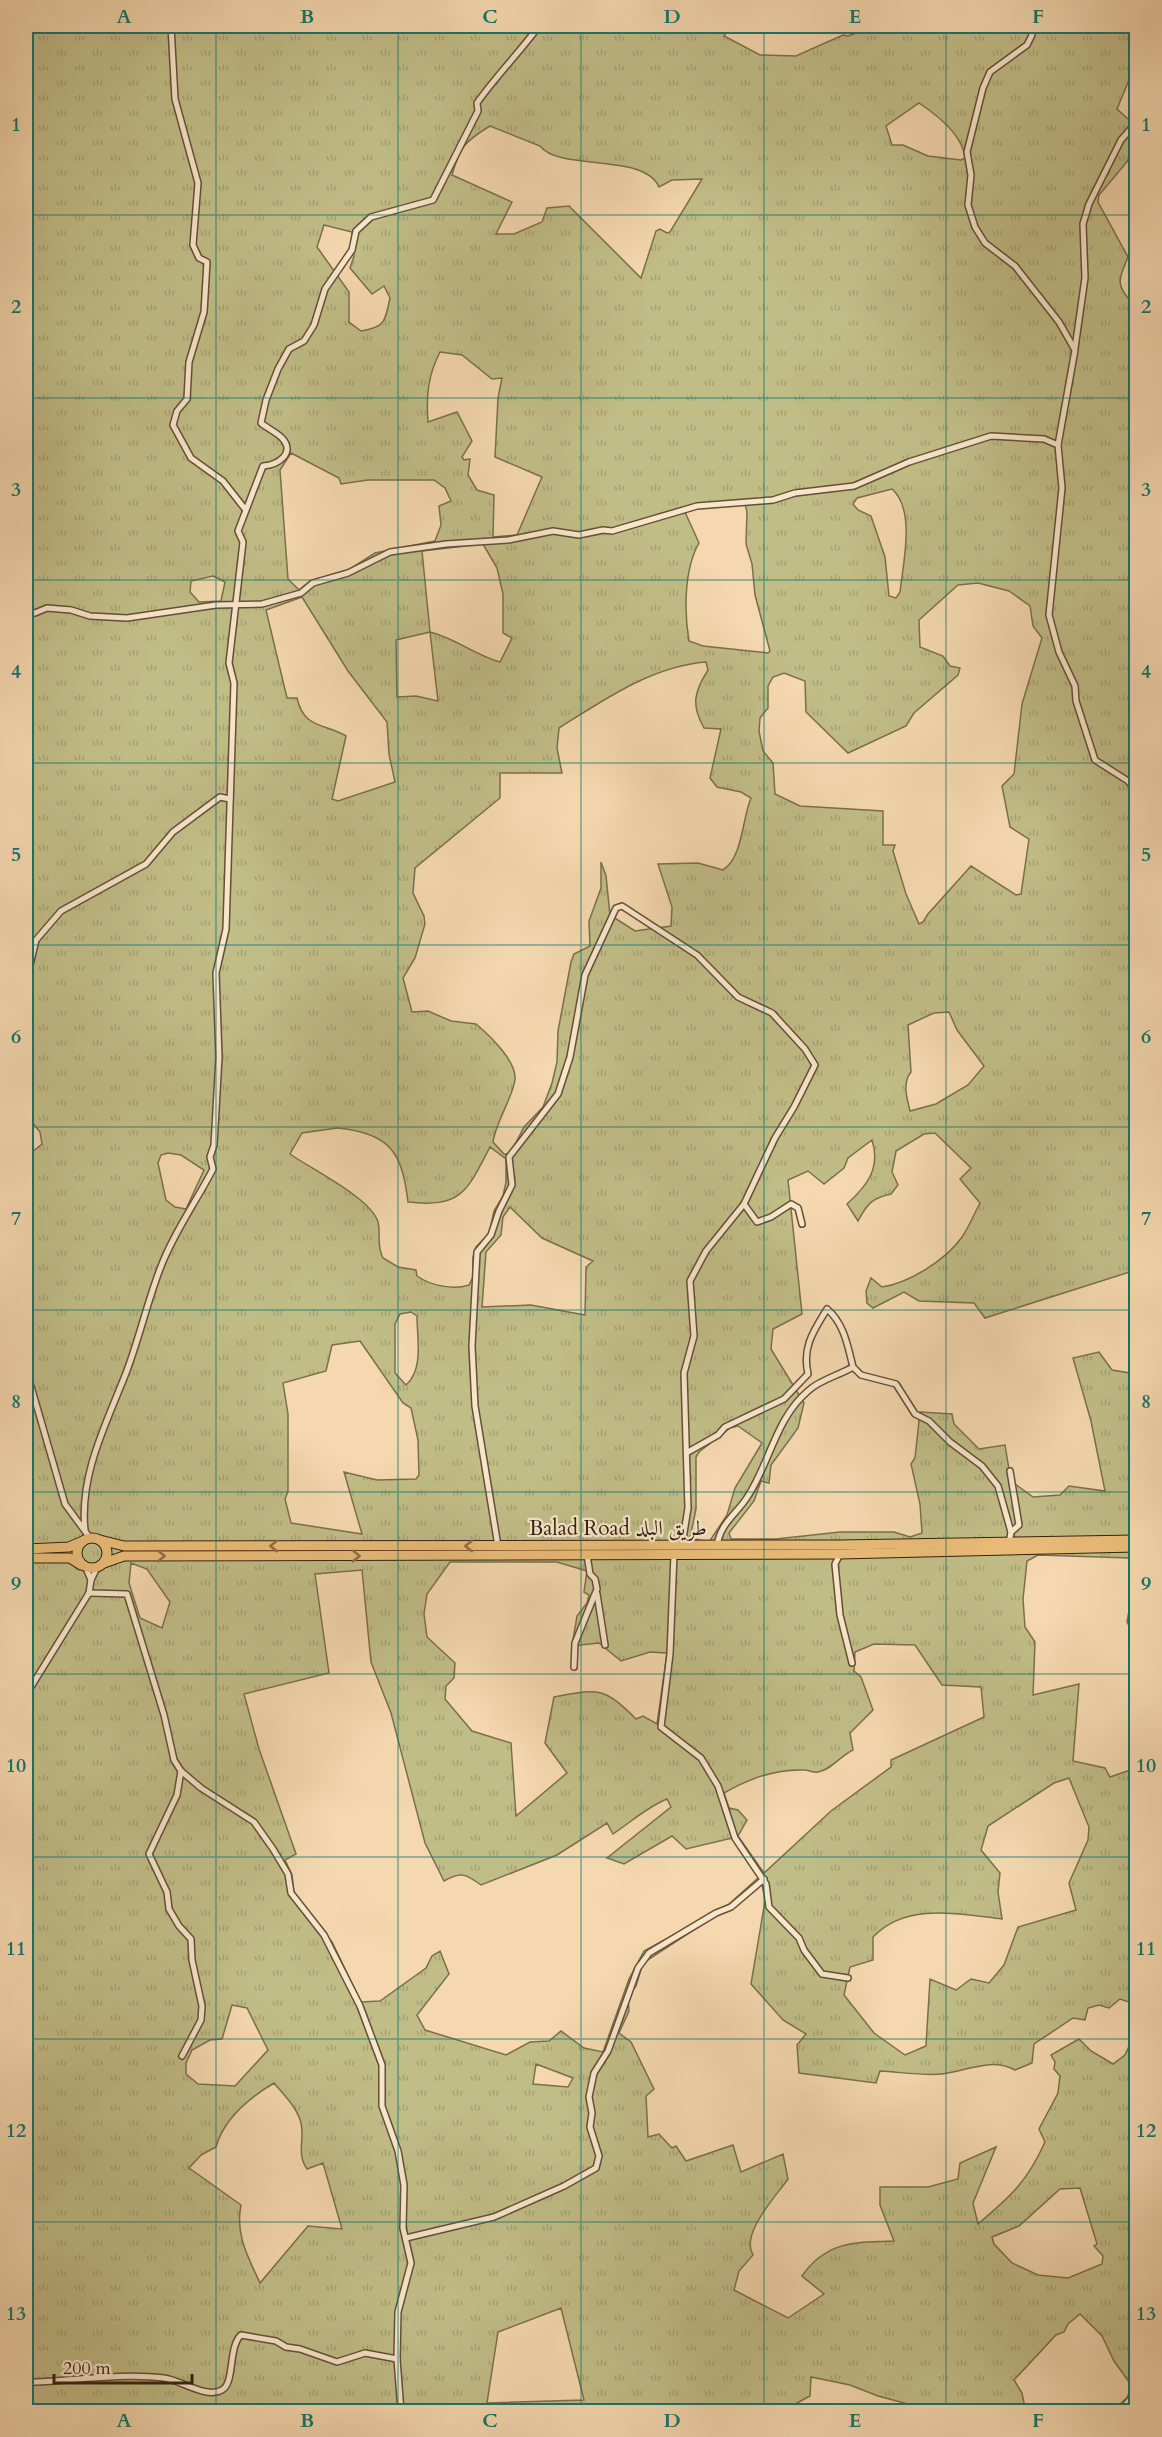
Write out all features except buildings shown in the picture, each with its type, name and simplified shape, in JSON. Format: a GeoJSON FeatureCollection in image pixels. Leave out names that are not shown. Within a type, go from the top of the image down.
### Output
{"type":"FeatureCollection","features":[{"type":"Feature","properties":{"kind":"highway"},"geometry":{"type":"LineString","coordinates":[[84,1567],[76,1552],[87,1536]]}},
{"type":"Feature","properties":{"kind":"highway"},"geometry":{"type":"LineString","coordinates":[[26,1549],[69,1547],[87,1536],[100,1540],[106,1548],[100,1565],[84,1567],[70,1558],[26,1558]]}},
{"type":"Feature","properties":{"kind":"highway","name":"Balad Road طريق البلد"},"geometry":{"type":"LineString","coordinates":[[100,1540],[124,1546],[1137,1547]]}},
{"type":"Feature","properties":{"kind":"highway","name":"Balad Road طريق البلد"},"geometry":{"type":"LineString","coordinates":[[100,1565],[124,1557],[840,1554],[1137,1540]]}},
{"type":"Feature","properties":{"kind":"street"},"geometry":{"type":"LineString","coordinates":[[171,26],[176,99],[198,183],[193,245],[199,258],[207,262],[204,312],[189,362],[187,399],[177,411],[173,426],[191,458],[223,481],[245,509]]}},
{"type":"Feature","properties":{"kind":"street"},"geometry":{"type":"LineString","coordinates":[[87,1536],[83,1509],[106,1421],[126,1372],[160,1268],[175,1236],[191,1212],[213,1169],[210,1157],[214,1145],[219,1057],[216,973],[226,929],[234,683],[229,663],[243,542],[238,531],[263,466],[277,464],[285,457],[287,451],[284,439],[261,423],[266,400],[278,369],[289,349],[304,341],[314,325],[325,289],[352,250],[356,231],[371,217],[433,200],[478,111],[477,103],[500,70],[516,56],[538,26]]}},
{"type":"Feature","properties":{"kind":"street"},"geometry":{"type":"LineString","coordinates":[[1030,26],[1032,36],[1028,45],[990,72],[983,88],[967,153],[971,175],[968,205],[975,227],[985,243],[1015,266],[1059,322],[1075,350]]}},
{"type":"Feature","properties":{"kind":"street"},"geometry":{"type":"LineString","coordinates":[[1137,123],[1121,140],[1089,204],[1083,224],[1085,278],[1058,445],[1062,488],[1049,615],[1059,652],[1075,686],[1076,701],[1095,760],[1128,781],[1137,790]]}},
{"type":"Feature","properties":{"kind":"street"},"geometry":{"type":"LineString","coordinates":[[26,611],[35,613],[47,608],[70,610],[90,616],[127,618],[216,605],[262,604],[291,597],[313,583],[348,573],[390,552],[446,544],[508,540],[553,531],[579,535],[603,530],[612,531],[697,506],[773,500],[795,493],[854,486],[909,462],[991,436],[1044,439],[1058,445]]}},
{"type":"Feature","properties":{"kind":"street"},"geometry":{"type":"LineString","coordinates":[[26,982],[36,940],[61,911],[146,864],[173,832],[190,818],[220,797],[230,799]]}},
{"type":"Feature","properties":{"kind":"street"},"geometry":{"type":"LineString","coordinates":[[498,1546],[475,1406],[472,1346],[477,1252],[491,1235],[498,1210],[512,1185],[509,1157],[558,1094],[570,1057],[585,975],[616,908],[622,906],[697,955],[738,997],[772,1013],[806,1049],[815,1065],[775,1138],[744,1204],[706,1251],[690,1281],[694,1336],[684,1373],[688,1508],[681,1546]]}},
{"type":"Feature","properties":{"kind":"street"},"geometry":{"type":"LineString","coordinates":[[744,1204],[757,1222],[771,1218],[791,1204],[798,1208],[802,1224]]}},
{"type":"Feature","properties":{"kind":"street"},"geometry":{"type":"LineString","coordinates":[[688,1452],[718,1435],[725,1427],[784,1399],[808,1374],[804,1357],[810,1336],[827,1309],[836,1316],[850,1351],[853,1367],[861,1375],[896,1384],[915,1414],[929,1421],[950,1442],[982,1466],[998,1486],[1011,1532],[1009,1547]]}},
{"type":"Feature","properties":{"kind":"street"},"geometry":{"type":"LineString","coordinates":[[717,1546],[718,1533],[749,1495],[771,1446],[795,1405],[809,1389],[853,1367]]}},
{"type":"Feature","properties":{"kind":"street"},"geometry":{"type":"LineString","coordinates":[[26,1369],[64,1504],[87,1536]]}},
{"type":"Feature","properties":{"kind":"street"},"geometry":{"type":"LineString","coordinates":[[1010,1471],[1019,1525],[1011,1532]]}},
{"type":"Feature","properties":{"kind":"street"},"geometry":{"type":"LineString","coordinates":[[674,1554],[670,1654],[661,1727],[701,1758],[718,1786],[735,1838],[764,1879],[768,1906],[799,1938],[813,1964],[822,1974],[848,1978]]}},
{"type":"Feature","properties":{"kind":"street"},"geometry":{"type":"LineString","coordinates":[[840,1554],[836,1564],[840,1615],[852,1663]]}},
{"type":"Feature","properties":{"kind":"street"},"geometry":{"type":"LineString","coordinates":[[587,1555],[590,1574],[595,1579],[597,1608],[605,1645]]}},
{"type":"Feature","properties":{"kind":"street"},"geometry":{"type":"LineString","coordinates":[[26,1695],[89,1593],[91,1580],[100,1565]]}},
{"type":"Feature","properties":{"kind":"street"},"geometry":{"type":"LineString","coordinates":[[84,1567],[91,1580]]}},
{"type":"Feature","properties":{"kind":"street"},"geometry":{"type":"LineString","coordinates":[[574,1667],[574,1643],[597,1589]]}},
{"type":"Feature","properties":{"kind":"street"},"geometry":{"type":"LineString","coordinates":[[89,1593],[127,1594],[164,1715],[174,1760],[181,1771],[201,1788],[254,1822],[288,1874],[291,1893],[324,1935],[360,2006],[382,2065],[382,2106],[398,2151],[404,2185],[403,2228],[411,2263],[398,2312],[397,2359],[402,2412]]}},
{"type":"Feature","properties":{"kind":"street"},"geometry":{"type":"LineString","coordinates":[[181,1771],[177,1795],[149,1854],[167,1892],[169,1909],[179,1926],[191,1939],[198,1991],[202,2001],[201,2020],[182,2056]]}},
{"type":"Feature","properties":{"kind":"street"},"geometry":{"type":"LineString","coordinates":[[406,2238],[494,2217],[564,2186],[596,2168],[599,2156],[590,2127],[592,2113],[589,2097],[594,2073],[608,2050],[638,1968],[649,1953],[716,1913],[731,1907],[764,1879]]}},
{"type":"Feature","properties":{"kind":"street"},"geometry":{"type":"LineString","coordinates":[[26,2385],[35,2382],[161,2378],[204,2392],[219,2392],[226,2385],[235,2345],[242,2336],[276,2341],[286,2347],[300,2349],[337,2362],[366,2353],[397,2359]]}},
{"type":"Feature","properties":{"kind":"street"},"geometry":{"type":"LineString","coordinates":[[1119,2412],[1137,2393]]}},
{"type":"Feature","properties":{"kind":"green space"},"geometry":{"type":"Polygon","coordinates":[[[26,26],[731,26],[724,36],[760,55],[796,56],[843,35],[848,36],[877,26],[1136,26],[1136,63],[1117,109],[1136,126],[1136,151],[1099,195],[1098,202],[1128,257],[1120,284],[1136,308],[1136,1270],[985,1318],[974,1303],[919,1301],[904,1292],[873,1308],[867,1303],[866,1291],[871,1278],[882,1287],[904,1281],[937,1262],[962,1237],[980,1203],[960,1179],[971,1168],[935,1133],[924,1134],[896,1151],[892,1172],[898,1185],[891,1194],[871,1203],[858,1221],[847,1204],[861,1190],[870,1176],[875,1159],[872,1140],[848,1158],[844,1168],[824,1184],[808,1171],[788,1180],[802,1314],[773,1329],[771,1349],[804,1403],[798,1428],[771,1465],[769,1483],[761,1481],[754,1501],[729,1533],[731,1539],[776,1539],[840,1532],[894,1532],[910,1537],[922,1533],[920,1504],[911,1464],[915,1458],[920,1412],[952,1414],[954,1424],[979,1449],[1005,1445],[1011,1481],[1033,1497],[1060,1495],[1069,1486],[1105,1491],[1091,1421],[1073,1358],[1099,1352],[1112,1370],[1136,1374],[1136,1637],[1127,1622],[1132,1582],[1130,1558],[1038,1555],[1027,1561],[1023,1599],[1025,1627],[1035,1642],[1033,1695],[1079,1684],[1073,1761],[1105,1768],[1110,1777],[1136,1768],[1136,2018],[1129,2002],[1120,1999],[1109,2008],[1099,2005],[1088,2008],[1085,2020],[1073,2018],[1034,2044],[1032,2063],[1015,2070],[1006,2066],[988,2065],[934,2074],[880,2071],[876,2083],[799,2073],[797,2045],[806,2034],[783,2020],[751,1984],[765,1901],[762,1883],[733,1908],[715,1916],[643,1963],[636,1986],[628,1996],[629,2011],[619,2033],[631,2042],[654,2089],[646,2096],[648,2137],[659,2134],[672,2148],[676,2146],[686,2161],[733,2145],[741,2172],[783,2154],[788,2179],[755,2226],[750,2246],[753,2255],[739,2271],[734,2290],[788,2318],[824,2294],[802,2276],[821,2256],[855,2243],[894,2241],[880,2205],[880,2187],[928,2187],[958,2179],[960,2163],[996,2147],[973,2203],[978,2224],[1017,2188],[1032,2168],[1045,2142],[1039,2129],[1058,2093],[1060,2076],[1054,2069],[1055,2062],[1051,2055],[1079,2039],[1091,2051],[1113,2064],[1125,2055],[1136,2031],[1136,2401],[1123,2411],[1112,2411],[1127,2398],[1132,2386],[1114,2361],[1102,2336],[1080,2314],[1068,2324],[1064,2332],[1056,2335],[1014,2380],[1022,2393],[1025,2408],[1022,2411],[934,2411],[878,2396],[850,2385],[811,2377],[810,2396],[797,2403],[797,2412],[26,2411],[26,1157],[42,1144],[40,1132],[31,1121],[26,1121],[26,26]],[[919,103],[886,126],[892,145],[903,145],[928,156],[961,160],[965,158],[960,142],[954,134],[941,120],[919,103]],[[490,126],[465,146],[452,175],[512,202],[496,234],[514,234],[542,222],[547,208],[569,206],[641,278],[656,231],[660,229],[667,233],[670,232],[702,179],[672,180],[659,187],[650,176],[637,169],[550,154],[540,146],[490,126]],[[324,225],[317,247],[349,292],[349,322],[361,331],[380,325],[385,317],[390,298],[384,286],[372,294],[350,268],[354,256],[352,232],[324,225]],[[440,352],[429,386],[428,422],[457,412],[472,441],[462,457],[464,460],[470,459],[468,475],[477,490],[494,495],[493,537],[517,535],[542,477],[495,457],[498,398],[502,378],[492,379],[462,355],[440,352]],[[291,453],[280,470],[288,579],[299,590],[310,581],[350,569],[375,553],[435,541],[441,525],[439,506],[451,501],[445,488],[434,480],[368,480],[341,484],[339,478],[291,453]],[[892,489],[857,498],[853,504],[858,510],[871,516],[885,557],[889,596],[896,598],[900,592],[906,523],[904,510],[892,489]],[[739,500],[705,504],[685,512],[699,543],[694,553],[686,591],[689,641],[703,646],[768,653],[770,651],[755,595],[752,564],[746,544],[745,504],[739,500]],[[483,544],[422,551],[430,632],[500,662],[512,638],[503,633],[503,594],[497,568],[483,544]],[[213,576],[191,581],[190,592],[199,602],[221,601],[225,582],[213,576]],[[978,583],[958,585],[919,620],[920,647],[943,656],[950,666],[960,668],[958,675],[914,713],[906,726],[848,753],[806,712],[805,681],[784,673],[773,677],[768,686],[768,708],[760,718],[759,731],[763,751],[773,763],[775,794],[800,806],[883,811],[883,845],[895,845],[893,851],[906,894],[919,924],[971,866],[1016,895],[1021,894],[1029,839],[1010,827],[1002,786],[1014,774],[1022,704],[1042,638],[1033,626],[1030,606],[1009,591],[978,583]],[[302,597],[266,610],[287,698],[297,698],[300,708],[316,724],[346,736],[332,799],[338,801],[395,782],[389,754],[387,722],[348,671],[302,597]],[[430,632],[396,640],[397,697],[416,696],[438,701],[430,632]],[[706,662],[667,670],[629,686],[559,728],[557,748],[562,773],[500,773],[500,798],[415,868],[413,893],[424,916],[425,924],[415,958],[403,978],[412,1012],[428,1011],[451,1021],[476,1024],[507,1057],[512,1065],[515,1080],[493,1142],[504,1154],[510,1154],[524,1127],[543,1107],[552,1083],[557,1062],[558,1031],[571,962],[574,954],[590,946],[589,921],[601,888],[601,862],[606,876],[610,915],[635,931],[671,926],[672,907],[658,864],[698,863],[723,870],[735,856],[741,837],[751,798],[741,792],[717,787],[710,778],[721,729],[704,728],[697,712],[697,692],[708,670],[706,662]],[[949,1012],[934,1013],[908,1025],[911,1072],[908,1076],[906,1091],[910,1111],[936,1104],[968,1085],[984,1066],[957,1030],[949,1012]],[[337,1128],[302,1133],[290,1154],[364,1203],[373,1213],[378,1222],[383,1258],[398,1267],[416,1270],[417,1276],[436,1285],[457,1287],[469,1285],[473,1277],[473,1257],[476,1247],[489,1234],[494,1211],[503,1196],[506,1182],[506,1159],[490,1147],[475,1175],[461,1193],[452,1199],[440,1202],[408,1202],[402,1170],[397,1158],[382,1141],[370,1135],[337,1128]],[[168,1153],[161,1155],[158,1163],[166,1200],[175,1207],[186,1209],[204,1170],[181,1155],[168,1153]],[[510,1207],[503,1217],[501,1235],[486,1252],[482,1307],[531,1305],[585,1315],[586,1267],[593,1261],[542,1238],[510,1207]],[[411,1312],[400,1314],[395,1324],[395,1373],[406,1385],[415,1371],[418,1353],[417,1316],[411,1312]],[[360,1341],[332,1345],[326,1371],[283,1383],[288,1414],[288,1491],[285,1499],[291,1523],[362,1534],[344,1472],[377,1480],[416,1479],[419,1475],[418,1440],[411,1408],[403,1403],[360,1341]],[[738,1426],[730,1428],[699,1452],[696,1457],[696,1509],[690,1538],[709,1542],[727,1515],[735,1488],[762,1443],[738,1426]],[[450,1562],[427,1594],[424,1614],[427,1637],[455,1663],[454,1678],[446,1686],[445,1699],[472,1731],[511,1743],[516,1816],[567,1773],[545,1743],[554,1697],[581,1692],[607,1695],[636,1719],[643,1716],[657,1724],[667,1653],[650,1652],[621,1661],[599,1643],[572,1646],[577,1616],[587,1603],[589,1595],[584,1592],[587,1571],[557,1562],[450,1562]],[[131,1563],[129,1583],[140,1618],[162,1628],[170,1602],[147,1569],[131,1563]],[[362,1570],[315,1574],[329,1673],[244,1694],[259,1749],[296,1854],[285,1860],[292,1875],[294,1893],[332,1942],[361,2002],[380,2001],[426,1968],[432,1956],[440,1951],[449,1974],[417,2015],[425,2030],[506,2055],[530,2042],[549,2041],[561,2031],[584,2048],[603,2052],[629,1979],[644,1951],[728,1905],[759,1877],[732,1838],[686,1849],[672,1836],[624,1864],[607,1858],[671,1807],[667,1799],[646,1810],[613,1834],[607,1823],[557,1855],[481,1885],[463,1875],[444,1881],[425,1843],[391,1713],[371,1662],[362,1570]],[[874,1644],[855,1652],[854,1671],[861,1677],[873,1710],[850,1733],[853,1750],[827,1769],[816,1772],[794,1770],[773,1773],[752,1779],[724,1793],[729,1808],[738,1810],[747,1820],[738,1836],[764,1873],[831,1811],[891,1767],[891,1760],[984,1717],[981,1687],[942,1685],[915,1645],[874,1644]],[[1069,1778],[1054,1783],[988,1826],[981,1850],[1000,1873],[998,1892],[1002,1919],[934,1913],[901,1919],[886,1926],[873,1937],[873,1960],[850,1967],[844,1995],[874,2033],[905,2055],[926,2046],[930,1979],[956,1990],[971,1979],[989,1983],[1004,1965],[1018,1927],[1076,1910],[1069,1883],[1088,1840],[1089,1827],[1069,1778]],[[232,2005],[222,2039],[210,2040],[192,2050],[186,2063],[186,2074],[198,2084],[235,2086],[268,2050],[247,2008],[232,2005]],[[536,2064],[533,2084],[568,2087],[573,2078],[536,2064]],[[274,2083],[239,2110],[225,2127],[216,2147],[201,2155],[189,2168],[241,2205],[241,2236],[260,2283],[308,2226],[342,2229],[323,2163],[307,2169],[301,2152],[302,2129],[299,2117],[274,2083]],[[1080,2188],[1060,2189],[1019,2226],[992,2237],[994,2244],[1012,2263],[1038,2275],[1068,2278],[1102,2264],[1103,2256],[1094,2246],[1097,2244],[1080,2188]],[[561,2308],[498,2332],[487,2403],[584,2400],[561,2308]]]}}]}
